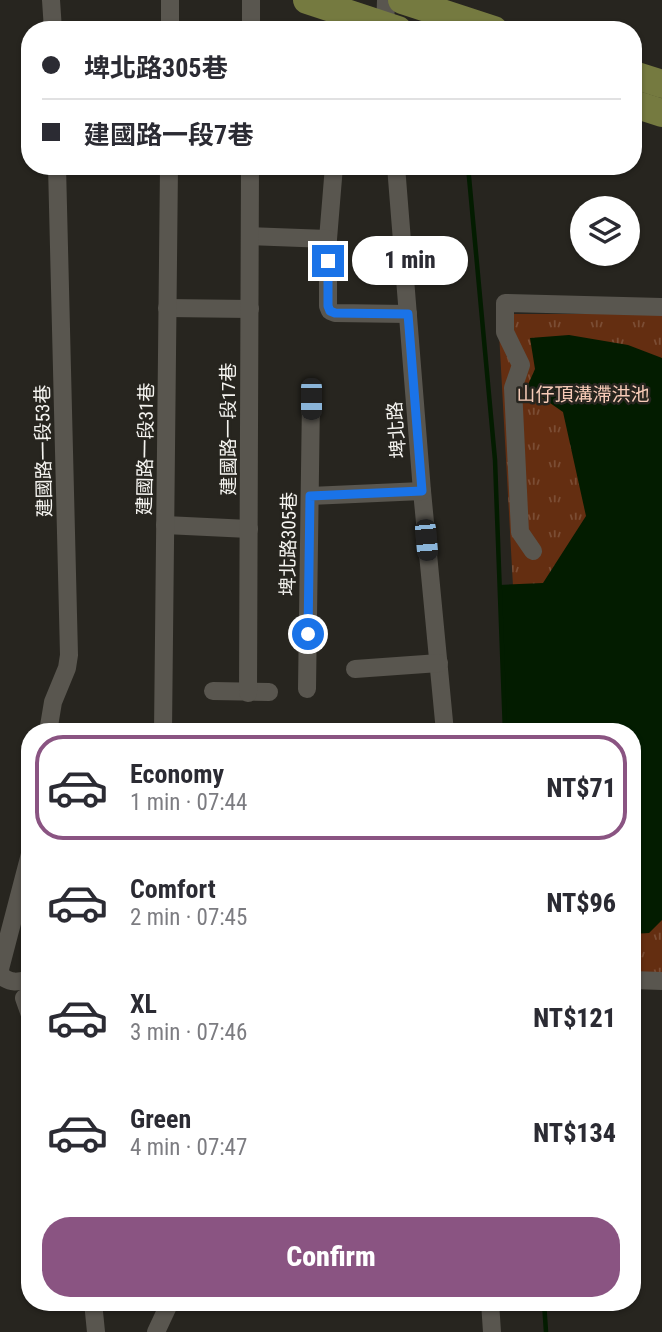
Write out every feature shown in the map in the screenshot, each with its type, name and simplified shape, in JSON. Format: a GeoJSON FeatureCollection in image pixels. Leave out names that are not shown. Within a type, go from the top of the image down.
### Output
{"type":"FeatureCollection","features":[{"type":"Feature","properties":{"kind":"main road"},"geometry":{"type":"LineString","coordinates":[[307,0],[346,14],[394,14],[438,21]]}},
{"type":"Feature","properties":{"kind":"main road"},"geometry":{"type":"LineString","coordinates":[[642,78],[662,84]]}},
{"type":"Feature","properties":{"kind":"main road"},"geometry":{"type":"LineString","coordinates":[[642,107],[662,113]]}},
{"type":"Feature","properties":{"kind":"street"},"geometry":{"type":"LineString","coordinates":[[51,0],[52,21]]}},
{"type":"Feature","properties":{"kind":"street"},"geometry":{"type":"LineString","coordinates":[[170,0],[170,21]]}},
{"type":"Feature","properties":{"kind":"street"},"geometry":{"type":"LineString","coordinates":[[251,0],[251,21]]}},
{"type":"Feature","properties":{"kind":"street","name":"建國路一段53巷"},"geometry":{"type":"LineString","coordinates":[[50,723],[53,702],[67,668],[69,655],[57,175]]}},
{"type":"Feature","properties":{"kind":"street","name":"建國路一段31巷"},"geometry":{"type":"LineString","coordinates":[[163,723],[169,175]]}},
{"type":"Feature","properties":{"kind":"street","name":"建國路一段17巷"},"geometry":{"type":"LineString","coordinates":[[248,693],[250,175]]}},
{"type":"Feature","properties":{"kind":"street"},"geometry":{"type":"LineString","coordinates":[[333,175],[328,239],[330,311],[408,314]]}},
{"type":"Feature","properties":{"kind":"street","name":"埤北路"},"geometry":{"type":"LineString","coordinates":[[397,175],[422,491],[444,723]]}},
{"type":"Feature","properties":{"kind":"street"},"geometry":{"type":"LineString","coordinates":[[250,236],[328,239]]}},
{"type":"Feature","properties":{"kind":"street"},"geometry":{"type":"LineString","coordinates":[[533,551],[520,533],[513,388],[521,365],[505,332],[505,303],[662,307]]}},
{"type":"Feature","properties":{"kind":"street"},"geometry":{"type":"LineString","coordinates":[[167,308],[250,309]]}},
{"type":"Feature","properties":{"kind":"street","name":"埤北路305巷"},"geometry":{"type":"LineString","coordinates":[[307,689],[311,399]]}},
{"type":"Feature","properties":{"kind":"street"},"geometry":{"type":"LineString","coordinates":[[310,496],[422,491]]}},
{"type":"Feature","properties":{"kind":"street"},"geometry":{"type":"LineString","coordinates":[[165,525],[249,529]]}},
{"type":"Feature","properties":{"kind":"street"},"geometry":{"type":"LineString","coordinates":[[355,669],[439,663]]}},
{"type":"Feature","properties":{"kind":"street"},"geometry":{"type":"LineString","coordinates":[[212,691],[269,692]]}},
{"type":"Feature","properties":{"kind":"street"},"geometry":{"type":"LineString","coordinates":[[21,888],[0,969],[1,976],[9,982],[21,982]]}},
{"type":"Feature","properties":{"kind":"street"},"geometry":{"type":"LineString","coordinates":[[641,980],[662,981]]}},
{"type":"Feature","properties":{"kind":"street"},"geometry":{"type":"LineString","coordinates":[[94,1311],[96,1332]]}},
{"type":"Feature","properties":{"kind":"street"},"geometry":{"type":"LineString","coordinates":[[156,1332],[166,1311]]}},
{"type":"Feature","properties":{"kind":"street"},"geometry":{"type":"LineString","coordinates":[[491,1311],[492,1332]]}},
{"type":"Feature","properties":{"kind":"green space","name":"山仔頂溝滯洪池"},"geometry":{"type":"Polygon","coordinates":[[[498,314],[662,314],[662,973],[641,973],[641,723],[521,723],[498,314]]]}},
{"type":"Feature","properties":{"kind":"shaded area","name":"山仔頂溝滯洪池"},"geometry":{"type":"Polygon","coordinates":[[[569,335],[628,345],[662,358],[662,920],[649,933],[641,933],[641,723],[505,723],[499,585],[543,583],[586,516],[563,412],[527,387],[535,369],[530,338],[569,335]]]}},
{"type":"Feature","properties":{"kind":"waterway"},"geometry":{"type":"LineString","coordinates":[[469,175],[495,460],[505,723]]}},
{"type":"Feature","properties":{"kind":"waterway"},"geometry":{"type":"LineString","coordinates":[[545,1311],[546,1332]]}},
{"type":"Feature","properties":{"kind":"route"},"geometry":{"type":"LineString","coordinates":[[308,634],[310,496],[422,491],[408,314],[330,311],[328,261]]}}]}
